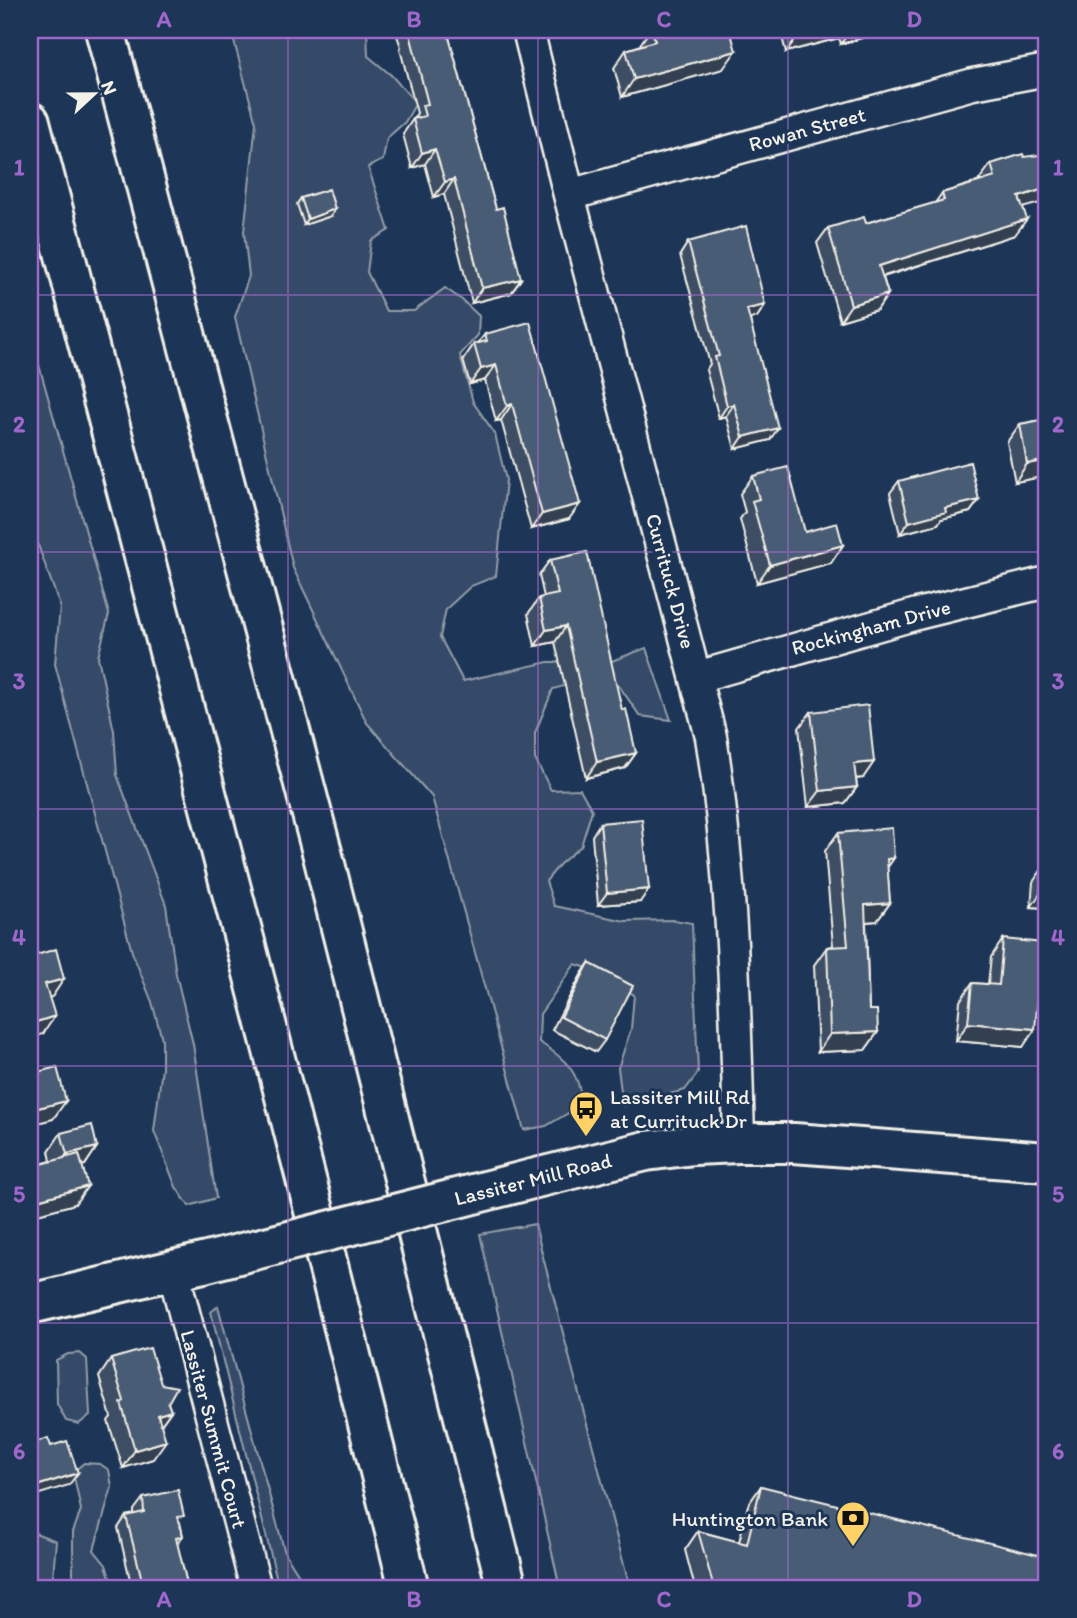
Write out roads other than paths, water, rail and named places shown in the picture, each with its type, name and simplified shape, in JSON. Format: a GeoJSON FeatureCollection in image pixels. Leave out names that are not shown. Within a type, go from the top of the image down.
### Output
{"type":"FeatureCollection","features":[{"type":"Feature","properties":{"kind":"main road"},"geometry":{"type":"LineString","coordinates":[[105,30],[326,866],[507,1588]]}},
{"type":"Feature","properties":{"kind":"main road"},"geometry":{"type":"LineString","coordinates":[[30,122],[330,1274],[409,1588]]}},
{"type":"Feature","properties":{"kind":"main road","name":"Lassiter Mill Road"},"geometry":{"type":"LineString","coordinates":[[30,1304],[646,1151],[694,1144],[794,1143],[1047,1162]]}},
{"type":"Feature","properties":{"kind":"street","name":"Currituck Drive"},"geometry":{"type":"LineString","coordinates":[[528,30],[711,737],[723,810],[731,907],[739,1143]]}},
{"type":"Feature","properties":{"kind":"street","name":"Rowan Street"},"geometry":{"type":"LineString","coordinates":[[569,195],[973,84],[1047,70]]}},
{"type":"Feature","properties":{"kind":"street","name":"Rockingham Drive"},"geometry":{"type":"LineString","coordinates":[[697,677],[917,614],[1047,582]]}},
{"type":"Feature","properties":{"kind":"street","name":"Lassiter Summit Court"},"geometry":{"type":"LineString","coordinates":[[188,1266],[256,1588]]}},
{"type":"Feature","properties":{"kind":"place","name":"Lassiter Mill Rd at Currituck Dr"},"geometry":{"type":"Point","coordinates":[586,1138]}},
{"type":"Feature","properties":{"kind":"place","name":"Huntington Bank"},"geometry":{"type":"Point","coordinates":[853,1548]}}]}
